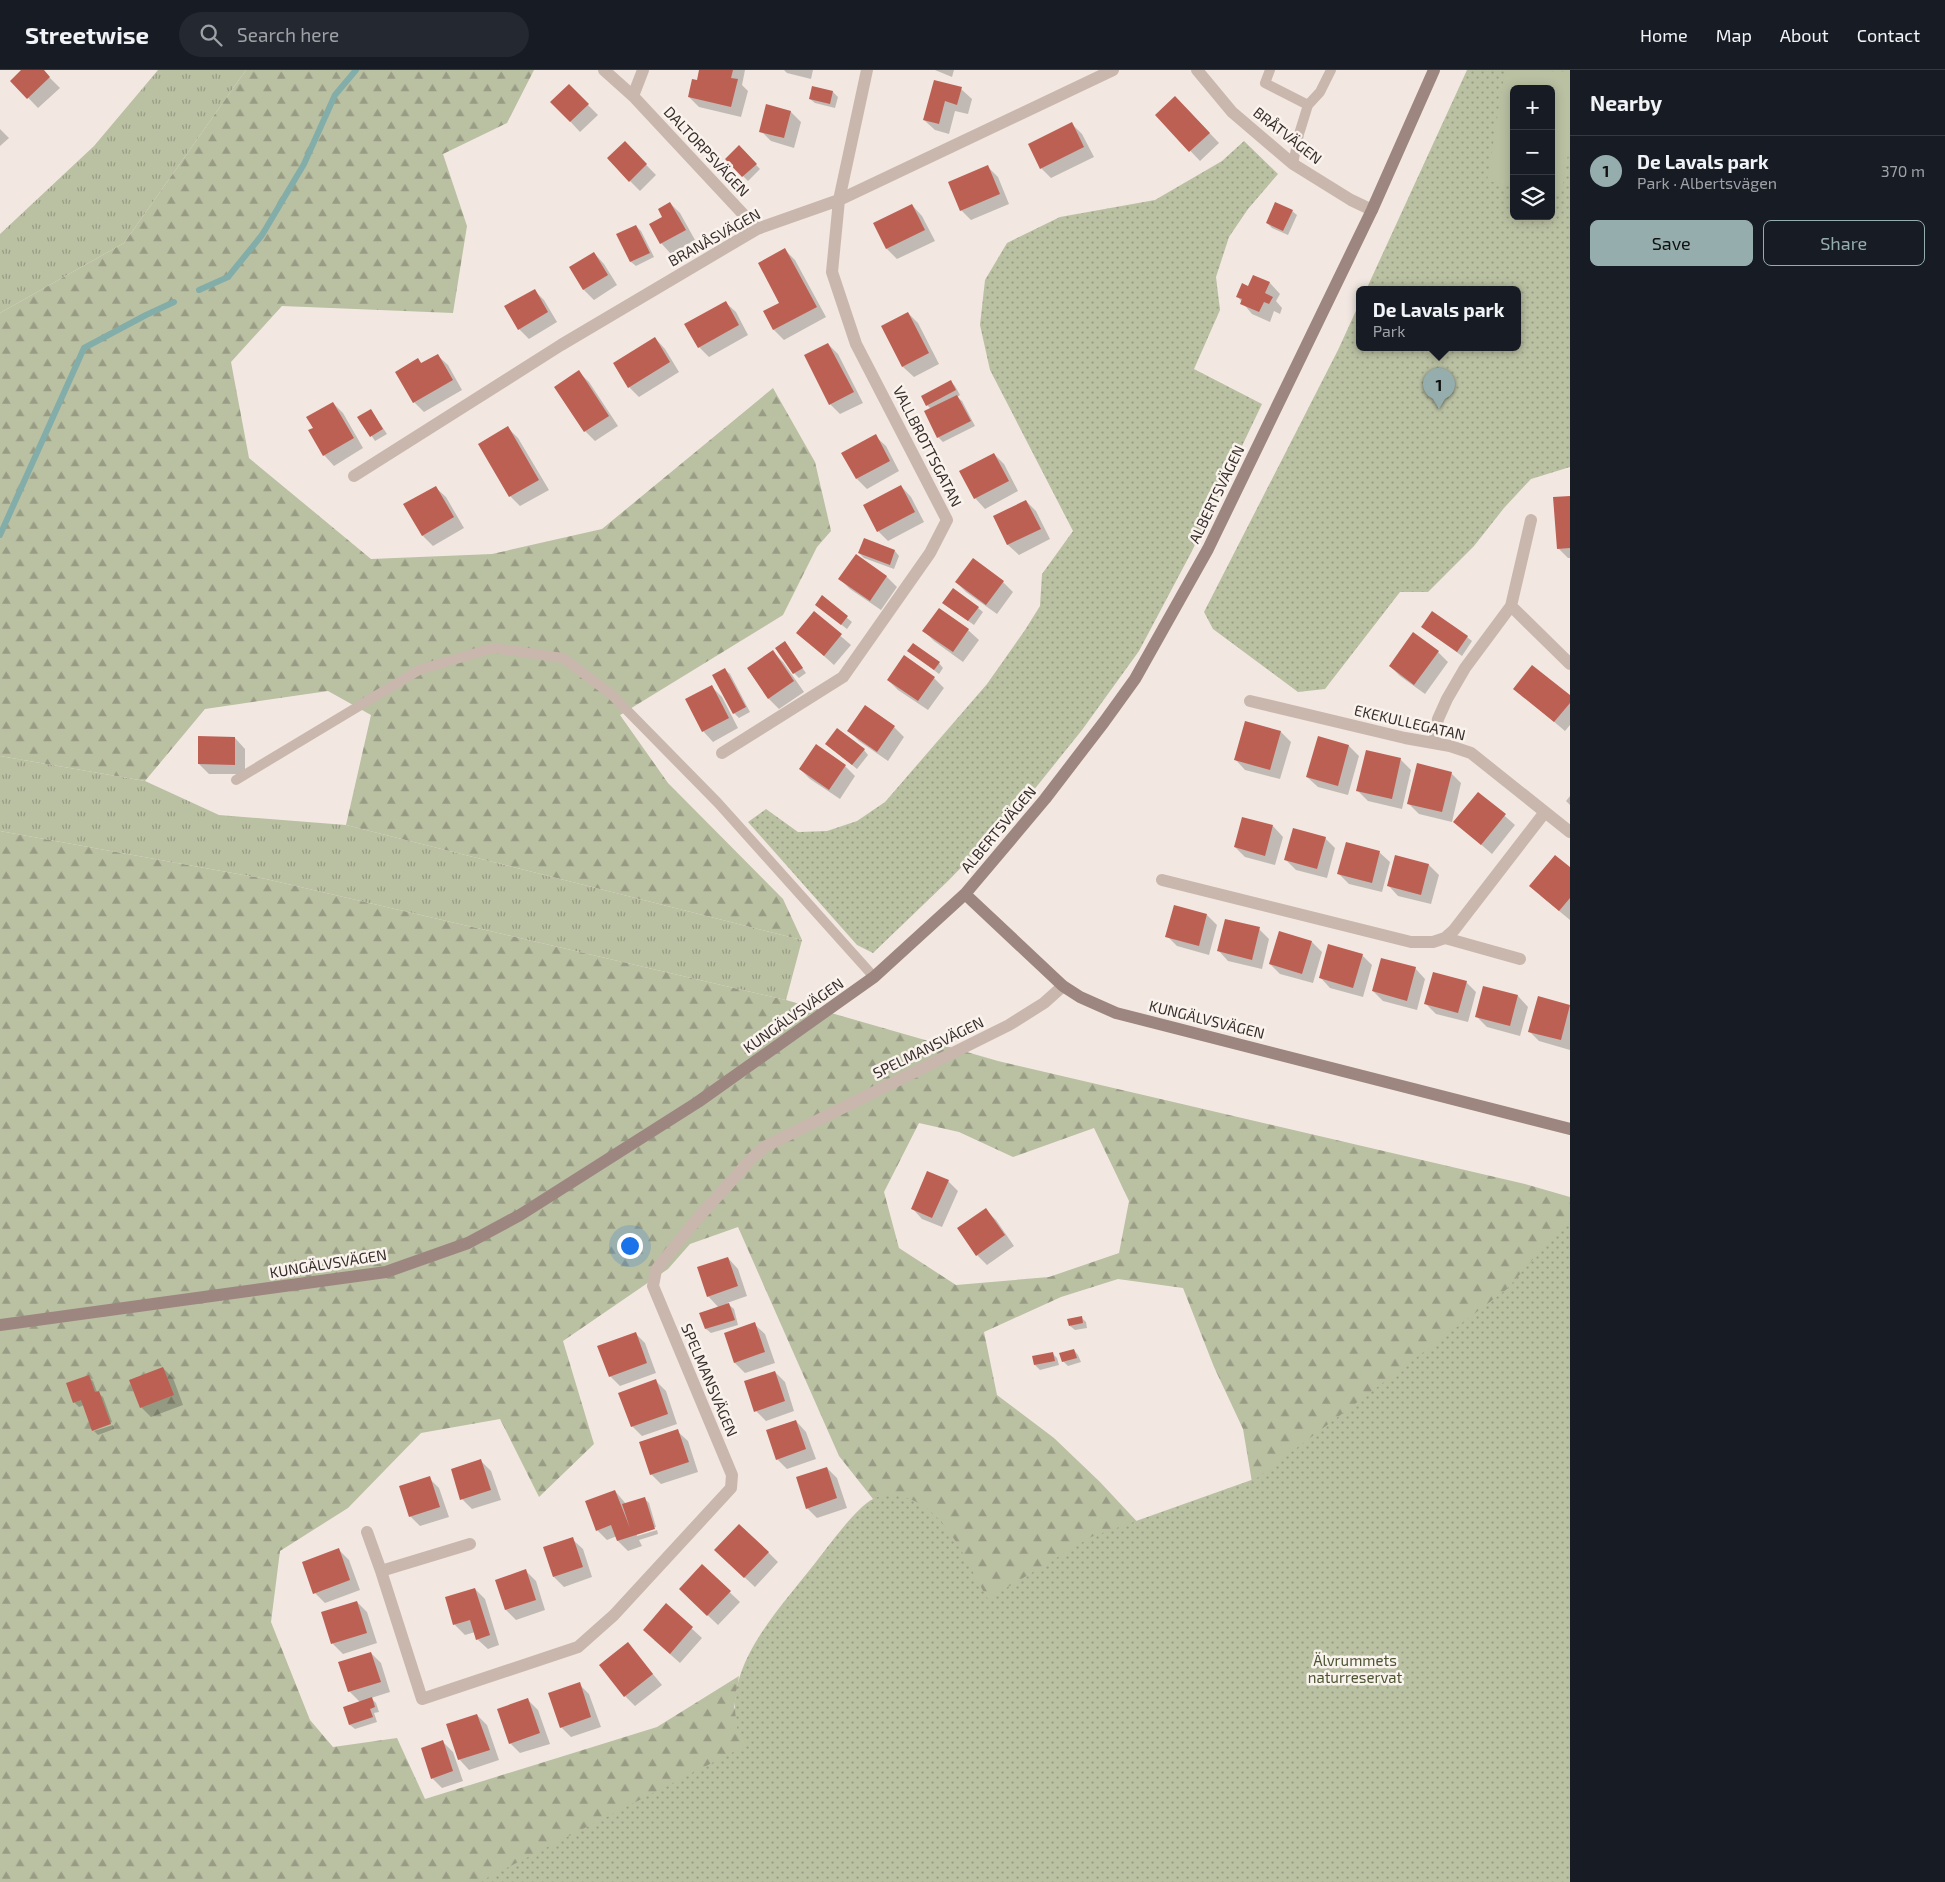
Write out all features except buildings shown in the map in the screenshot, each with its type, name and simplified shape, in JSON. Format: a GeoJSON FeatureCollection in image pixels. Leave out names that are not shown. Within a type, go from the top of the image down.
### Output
{"type":"FeatureCollection","features":[{"type":"Feature","properties":{"kind":"street","name":"DALTORPSVÄGEN"},"geometry":{"type":"LineString","coordinates":[[604,70],[633,96],[757,229]]}},
{"type":"Feature","properties":{"kind":"street"},"geometry":{"type":"LineString","coordinates":[[633,96],[643,70]]}},
{"type":"Feature","properties":{"kind":"street","name":"VALLBROTTSGATAN"},"geometry":{"type":"LineString","coordinates":[[722,753],[842,677],[930,553],[947,520],[856,344],[832,272],[839,200],[867,70]]}},
{"type":"Feature","properties":{"kind":"street","name":"BRANÅSVÄGEN"},"geometry":{"type":"LineString","coordinates":[[354,476],[561,345],[757,229],[839,200],[1113,70]]}},
{"type":"Feature","properties":{"kind":"street","name":"BRÅTVÄGEN"},"geometry":{"type":"LineString","coordinates":[[1197,70],[1232,112],[1293,164],[1351,200],[1372,210]]}},
{"type":"Feature","properties":{"kind":"street","name":"ALBERTSVÄGEN"},"geometry":{"type":"LineString","coordinates":[[965,894],[1045,799],[1098,730],[1135,679],[1160,637],[1208,548],[1372,210],[1434,70]]}},
{"type":"Feature","properties":{"kind":"street"},"geometry":{"type":"LineString","coordinates":[[1434,743],[1438,719],[1447,699],[1465,668],[1512,606],[1531,520]]}},
{"type":"Feature","properties":{"kind":"street"},"geometry":{"type":"LineString","coordinates":[[1512,606],[1570,664]]}},
{"type":"Feature","properties":{"kind":"street","name":"EKEKULLEGATAN"},"geometry":{"type":"LineString","coordinates":[[1250,701],[1405,738],[1450,746],[1471,753],[1570,832]]}},
{"type":"Feature","properties":{"kind":"street"},"geometry":{"type":"LineString","coordinates":[[1162,880],[1411,942],[1433,942],[1446,938],[1454,930],[1545,812]]}},
{"type":"Feature","properties":{"kind":"street","name":"KUNGÄLVSVÄGEN"},"geometry":{"type":"LineString","coordinates":[[0,1325],[386,1272],[468,1243],[520,1215],[690,1107],[874,978],[965,894],[1062,986],[1080,997],[1116,1013],[1570,1129]]}},
{"type":"Feature","properties":{"kind":"street"},"geometry":{"type":"LineString","coordinates":[[1446,938],[1520,959]]}},
{"type":"Feature","properties":{"kind":"street","name":"SPELMANSVÄGEN"},"geometry":{"type":"LineString","coordinates":[[367,1532],[422,1699],[578,1647],[614,1615],[731,1488],[732,1475],[653,1286],[656,1270],[697,1219],[752,1158],[766,1146],[1009,1025],[1044,1003],[1062,986]]}},
{"type":"Feature","properties":{"kind":"street"},"geometry":{"type":"LineString","coordinates":[[380,1571],[470,1544]]}},
{"type":"Feature","properties":{"kind":"lane"},"geometry":{"type":"LineString","coordinates":[[1270,70],[1264,83],[1308,105]]}},
{"type":"Feature","properties":{"kind":"lane"},"geometry":{"type":"LineString","coordinates":[[1293,164],[1299,134],[1308,105],[1320,92],[1331,70]]}},
{"type":"Feature","properties":{"kind":"lane"},"geometry":{"type":"LineString","coordinates":[[236,780],[419,670],[492,648],[563,658],[611,694],[705,789],[874,978]]}},
{"type":"Feature","properties":{"kind":"green space"},"geometry":{"type":"Polygon","coordinates":[[[158,70],[246,70],[124,243],[0,313],[0,234],[94,146],[158,70]]]}},
{"type":"Feature","properties":{"kind":"green space"},"geometry":{"type":"Polygon","coordinates":[[[246,70],[534,70],[507,123],[443,154],[467,226],[453,313],[282,306],[231,362],[249,458],[371,559],[492,554],[602,529],[773,388],[815,462],[831,531],[817,547],[783,615],[620,715],[668,783],[783,899],[802,940],[346,825],[371,715],[328,691],[205,709],[145,781],[0,756],[0,313],[124,243],[246,70]]]}},
{"type":"Feature","properties":{"kind":"green space"},"geometry":{"type":"Polygon","coordinates":[[[1467,70],[1570,70],[1570,467],[1531,479],[1504,508],[1474,546],[1428,592],[1400,592],[1325,689],[1298,692],[1213,629],[1204,612],[1338,350],[1356,311],[1356,351],[1521,351],[1521,286],[1368,286],[1467,70]]]}},
{"type":"Feature","properties":{"kind":"green space"},"geometry":{"type":"Polygon","coordinates":[[[1505,70],[1570,72],[1570,142],[1561,195],[1555,194],[1555,85],[1510,85],[1510,185],[1487,181],[1505,70]]]}},
{"type":"Feature","properties":{"kind":"green space"},"geometry":{"type":"Polygon","coordinates":[[[1244,141],[1278,174],[1248,209],[1229,237],[1216,277],[1220,310],[1194,369],[1262,404],[1192,551],[1139,651],[1082,730],[1021,806],[949,880],[873,953],[857,945],[748,822],[766,809],[798,832],[827,831],[857,821],[885,802],[987,684],[1025,630],[1040,606],[1042,574],[1073,531],[990,370],[980,325],[985,280],[1007,243],[1060,217],[1155,200],[1222,161],[1244,141]]]}},
{"type":"Feature","properties":{"kind":"green space"},"geometry":{"type":"Polygon","coordinates":[[[0,756],[145,781],[219,815],[346,825],[802,940],[786,1000],[266,879],[0,831],[0,756]]]}},
{"type":"Feature","properties":{"kind":"green space"},"geometry":{"type":"Polygon","coordinates":[[[0,831],[266,879],[786,1000],[998,1061],[1525,1184],[1570,1197],[1570,1882],[0,1882],[0,831]],[[919,1123],[884,1192],[899,1248],[956,1285],[1049,1277],[1119,1253],[1129,1201],[1094,1128],[1013,1157],[959,1132],[919,1123]],[[738,1227],[690,1244],[668,1269],[563,1341],[594,1444],[539,1497],[500,1419],[421,1433],[348,1508],[280,1551],[271,1622],[310,1720],[333,1747],[397,1738],[425,1799],[657,1727],[739,1676],[734,1709],[893,1496],[873,1499],[839,1456],[738,1227]],[[1118,1279],[1061,1297],[984,1332],[997,1395],[1054,1438],[1100,1482],[1158,1544],[1258,1518],[1243,1429],[1214,1367],[1183,1288],[1118,1279]]]}},
{"type":"Feature","properties":{"kind":"green space","name":"Älvrummets naturreservat"},"geometry":{"type":"Polygon","coordinates":[[[1570,1217],[1570,1882],[479,1882],[749,1744],[738,1734],[735,1698],[740,1677],[748,1657],[772,1618],[832,1541],[849,1520],[873,1499],[897,1496],[910,1499],[937,1517],[956,1543],[988,1599],[1091,1537],[1257,1478],[1507,1289],[1570,1217]]]}},
{"type":"Feature","properties":{"kind":"waterway"},"geometry":{"type":"LineString","coordinates":[[199,290],[228,277],[262,235],[304,164],[335,95],[356,70]]}},
{"type":"Feature","properties":{"kind":"waterway"},"geometry":{"type":"LineString","coordinates":[[0,535],[84,348],[174,302]]}},
{"type":"Feature","properties":{"kind":"place","name":"De Lavals park"},"geometry":{"type":"Point","coordinates":[1439,409]}}]}
